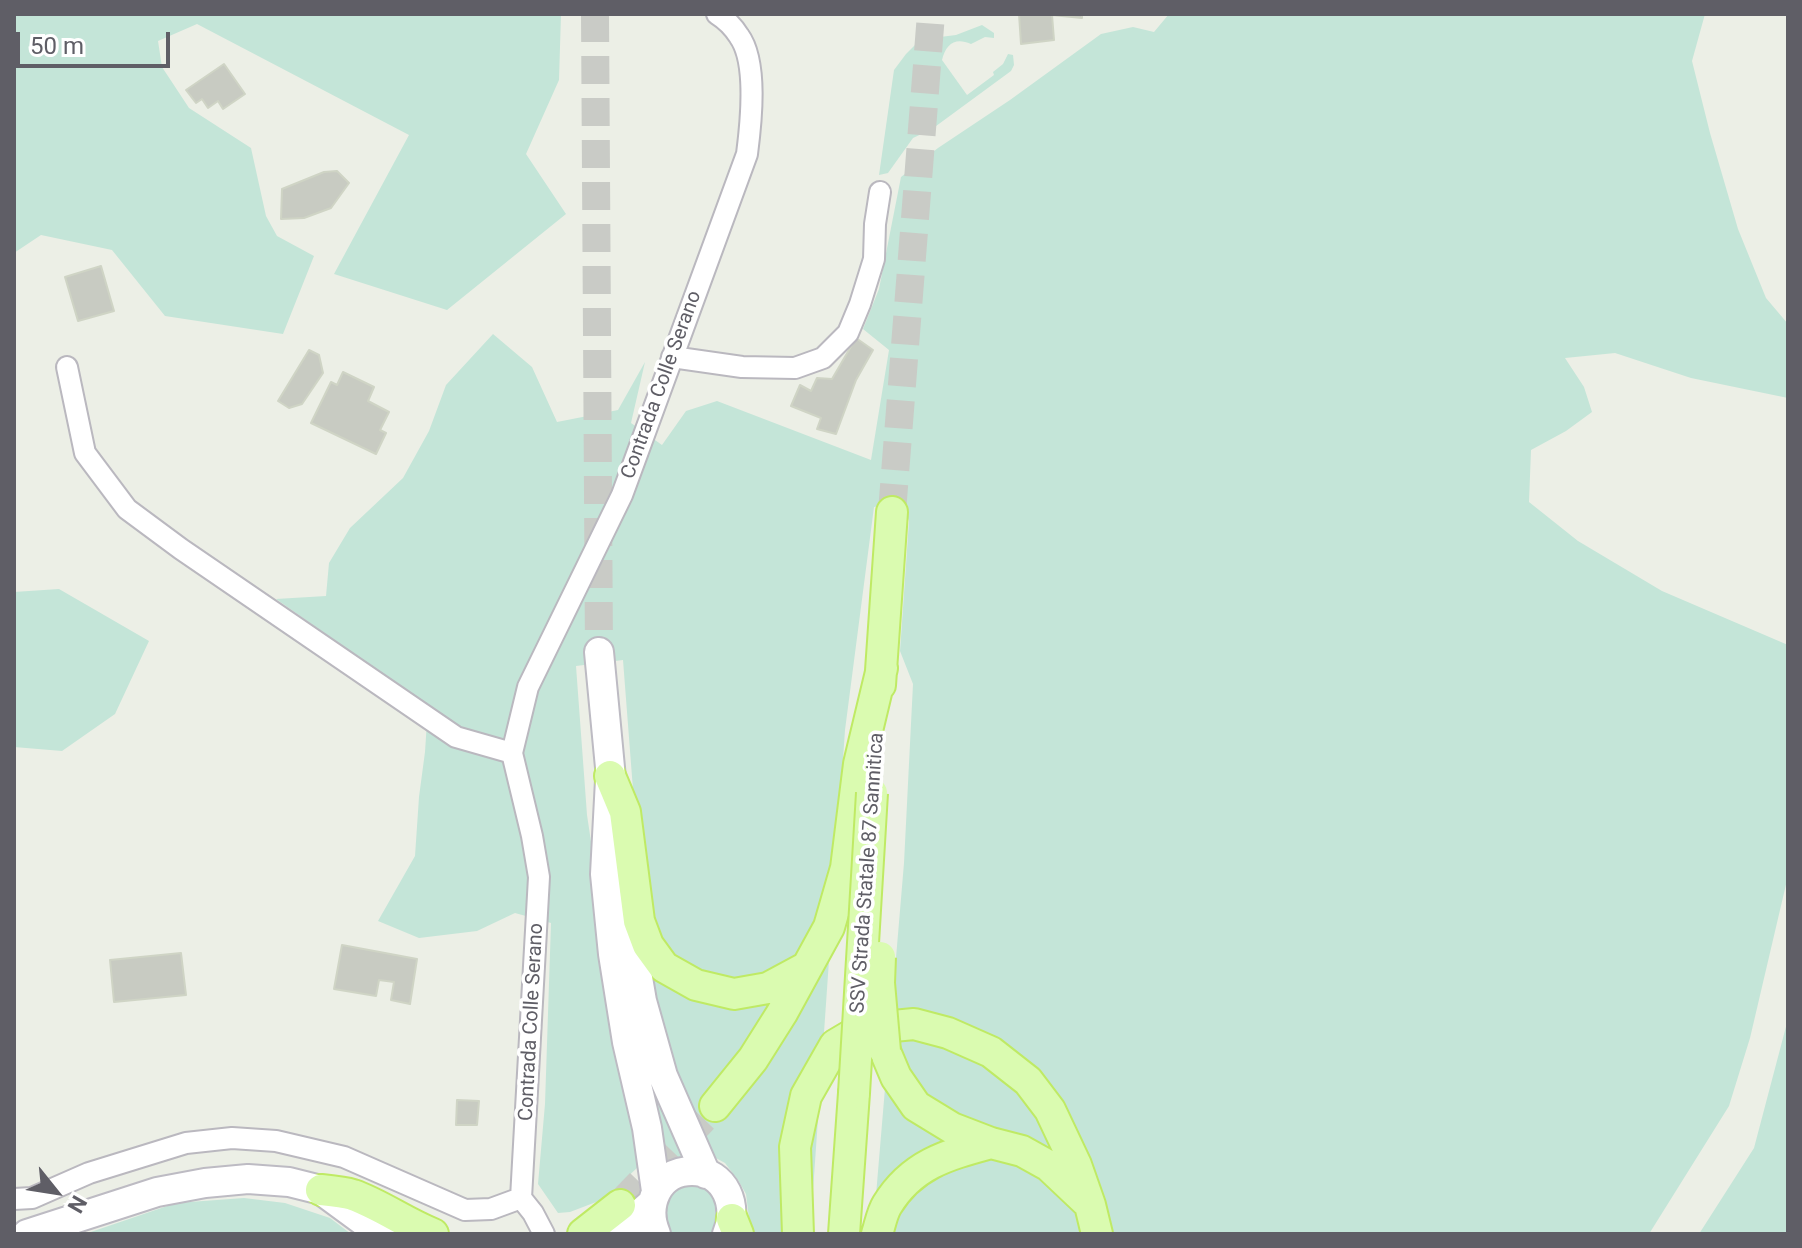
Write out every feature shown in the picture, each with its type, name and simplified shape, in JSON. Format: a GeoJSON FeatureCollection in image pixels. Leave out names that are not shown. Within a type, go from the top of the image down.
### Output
{"type":"FeatureCollection","features":[{"type":"Feature","properties":{"kind":"main road","name":"SSV Strada Statale 87 Sannitica"},"geometry":{"type":"LineString","coordinates":[[844,1234],[892,512]]}},
{"type":"Feature","properties":{"kind":"main road"},"geometry":{"type":"LineString","coordinates":[[599,652],[610,776],[628,921],[642,1001],[663,1076],[706,1174]]}},
{"type":"Feature","properties":{"kind":"main road"},"geometry":{"type":"LineString","coordinates":[[715,1106],[753,1059],[829,927],[846,868],[859,764],[882,668]]}},
{"type":"Feature","properties":{"kind":"main road"},"geometry":{"type":"LineString","coordinates":[[610,776],[625,812],[639,921],[648,945],[664,967],[696,985],[734,994],[768,988],[807,967]]}},
{"type":"Feature","properties":{"kind":"main road"},"geometry":{"type":"LineString","coordinates":[[610,776],[605,874],[613,954],[627,1042],[647,1128],[654,1197],[650,1214],[656,1234]]}},
{"type":"Feature","properties":{"kind":"main road"},"geometry":{"type":"LineString","coordinates":[[872,793],[883,893],[879,983],[885,1051],[896,1077],[916,1106],[952,1128],[1022,1151],[1049,1166],[1094,1219]]}},
{"type":"Feature","properties":{"kind":"main road"},"geometry":{"type":"LineString","coordinates":[[798,1234],[795,1147],[806,1096],[835,1045],[862,1029],[914,1024],[948,1033],[991,1052],[1028,1081],[1050,1110],[1076,1165],[1094,1219]]}},
{"type":"Feature","properties":{"kind":"main road"},"geometry":{"type":"LineString","coordinates":[[877,1234],[886,1206],[913,1173],[949,1155],[991,1143]]}},
{"type":"Feature","properties":{"kind":"main road"},"geometry":{"type":"LineString","coordinates":[[583,1234],[619,1220],[654,1197],[665,1180],[678,1173],[692,1171],[716,1179],[724,1187],[733,1208],[732,1229]]}},
{"type":"Feature","properties":{"kind":"main road"},"geometry":{"type":"LineString","coordinates":[[26,1232],[157,1192],[248,1179],[289,1182],[349,1194],[433,1234]]}},
{"type":"Feature","properties":{"kind":"main road"},"geometry":{"type":"LineString","coordinates":[[321,1190],[381,1234]]}},
{"type":"Feature","properties":{"kind":"street","name":"Contrada Colle Serano"},"geometry":{"type":"LineString","coordinates":[[527,1205],[539,877],[512,753],[528,687],[622,495],[747,154],[752,108],[748,59],[741,37],[717,14]]}},
{"type":"Feature","properties":{"kind":"street"},"geometry":{"type":"LineString","coordinates":[[672,357],[742,367],[795,368],[823,358],[848,333],[860,304],[874,259],[880,192]]}},
{"type":"Feature","properties":{"kind":"street"},"geometry":{"type":"LineString","coordinates":[[67,367],[85,453],[127,509],[456,737],[512,753]]}},
{"type":"Feature","properties":{"kind":"street"},"geometry":{"type":"LineString","coordinates":[[14,1199],[32,1198],[89,1173],[186,1143],[232,1138],[276,1141],[344,1157],[465,1210],[527,1205],[544,1234]]}},
{"type":"Feature","properties":{"kind":"green space"},"geometry":{"type":"Polygon","coordinates":[[[14,14],[561,14],[559,80],[526,154],[566,214],[447,310],[334,274],[409,135],[197,24],[158,41],[162,67],[189,108],[251,148],[266,216],[277,236],[314,256],[283,334],[165,316],[112,250],[41,235],[14,253],[14,14]]]}},
{"type":"Feature","properties":{"kind":"green space"},"geometry":{"type":"Polygon","coordinates":[[[1169,14],[1705,14],[1692,61],[1738,229],[1766,298],[1788,324],[1788,398],[1691,378],[1615,353],[1565,358],[1584,387],[1592,412],[1531,450],[1529,502],[1578,541],[1662,591],[1788,645],[1788,876],[1750,1038],[1729,1106],[1649,1234],[878,1234],[876,1195],[904,863],[913,684],[900,651],[909,521],[903,504],[874,507],[845,730],[810,1234],[751,1234],[746,1194],[725,1163],[714,1157],[690,1113],[650,1010],[623,660],[576,666],[587,815],[638,1167],[604,1199],[570,1212],[558,1213],[538,1184],[545,1104],[551,923],[515,913],[477,931],[419,938],[378,921],[415,856],[428,706],[276,599],[326,596],[329,563],[350,528],[403,478],[429,431],[446,385],[493,334],[532,367],[557,422],[618,410],[645,362],[631,423],[662,445],[686,411],[717,401],[871,460],[889,350],[863,329],[879,289],[901,177],[1101,34],[1133,27],[1154,32],[1169,14]]]}},
{"type":"Feature","properties":{"kind":"green space"},"geometry":{"type":"Polygon","coordinates":[[[982,25],[994,33],[994,38],[985,37],[971,44],[960,41],[952,43],[942,60],[967,95],[994,75],[993,72],[1003,64],[1008,54],[1013,55],[1011,71],[932,129],[913,138],[888,173],[879,175],[894,70],[917,43],[956,35],[982,25]]]}},
{"type":"Feature","properties":{"kind":"green space"},"geometry":{"type":"Polygon","coordinates":[[[59,589],[149,641],[115,714],[62,751],[14,747],[14,592],[59,589]]]}},
{"type":"Feature","properties":{"kind":"green space"},"geometry":{"type":"Polygon","coordinates":[[[1788,1019],[1788,1234],[1699,1234],[1754,1148],[1788,1019]]]}},
{"type":"Feature","properties":{"kind":"green space"},"geometry":{"type":"Polygon","coordinates":[[[649,1066],[694,1164],[668,1171],[644,1082],[649,1066]]]}},
{"type":"Feature","properties":{"kind":"green space"},"geometry":{"type":"Polygon","coordinates":[[[696,1182],[711,1191],[717,1199],[719,1219],[715,1229],[712,1234],[669,1234],[663,1211],[664,1199],[670,1190],[696,1182]]]}},
{"type":"Feature","properties":{"kind":"green space"},"geometry":{"type":"Polygon","coordinates":[[[244,1198],[285,1203],[330,1218],[351,1234],[85,1234],[176,1203],[244,1198]]]}},
{"type":"Feature","properties":{"kind":"building"},"geometry":{"type":"Polygon","coordinates":[[[1019,14],[1082,14],[1082,18],[1052,15],[1054,40],[1021,44],[1019,14]]]}},
{"type":"Feature","properties":{"kind":"building"},"geometry":{"type":"Polygon","coordinates":[[[224,64],[245,94],[223,109],[218,101],[208,108],[202,99],[196,103],[186,90],[224,64]]]}},
{"type":"Feature","properties":{"kind":"building"},"geometry":{"type":"Polygon","coordinates":[[[337,171],[349,183],[331,208],[304,218],[281,219],[282,189],[324,172],[337,171]]]}},
{"type":"Feature","properties":{"kind":"building"},"geometry":{"type":"Polygon","coordinates":[[[101,266],[114,311],[78,321],[65,277],[101,266]]]}},
{"type":"Feature","properties":{"kind":"building"},"geometry":{"type":"Polygon","coordinates":[[[856,338],[873,350],[856,380],[836,434],[817,429],[821,418],[791,406],[800,385],[811,391],[817,378],[832,379],[856,338]]]}},
{"type":"Feature","properties":{"kind":"building"},"geometry":{"type":"Polygon","coordinates":[[[309,350],[319,355],[323,373],[302,404],[289,408],[278,401],[309,350]]]}},
{"type":"Feature","properties":{"kind":"building"},"geometry":{"type":"Polygon","coordinates":[[[343,372],[374,387],[368,401],[389,412],[380,430],[386,433],[376,454],[311,423],[331,382],[337,385],[343,372]]]}},
{"type":"Feature","properties":{"kind":"building"},"geometry":{"type":"Polygon","coordinates":[[[342,945],[417,959],[410,1004],[391,1000],[394,982],[379,980],[376,996],[334,989],[342,945]]]}},
{"type":"Feature","properties":{"kind":"building"},"geometry":{"type":"Polygon","coordinates":[[[181,953],[186,995],[114,1002],[110,960],[181,953]]]}},
{"type":"Feature","properties":{"kind":"building"},"geometry":{"type":"Polygon","coordinates":[[[457,1100],[479,1101],[477,1125],[456,1125],[457,1100]]]}},
{"type":"Feature","properties":{"kind":"tunnel"},"geometry":{"type":"LineString","coordinates":[[595,14],[599,652]]}},
{"type":"Feature","properties":{"kind":"tunnel"},"geometry":{"type":"LineString","coordinates":[[892,512],[931,14]]}},
{"type":"Feature","properties":{"kind":"tunnel"},"geometry":{"type":"LineString","coordinates":[[620,1205],[715,1106]]}}]}
